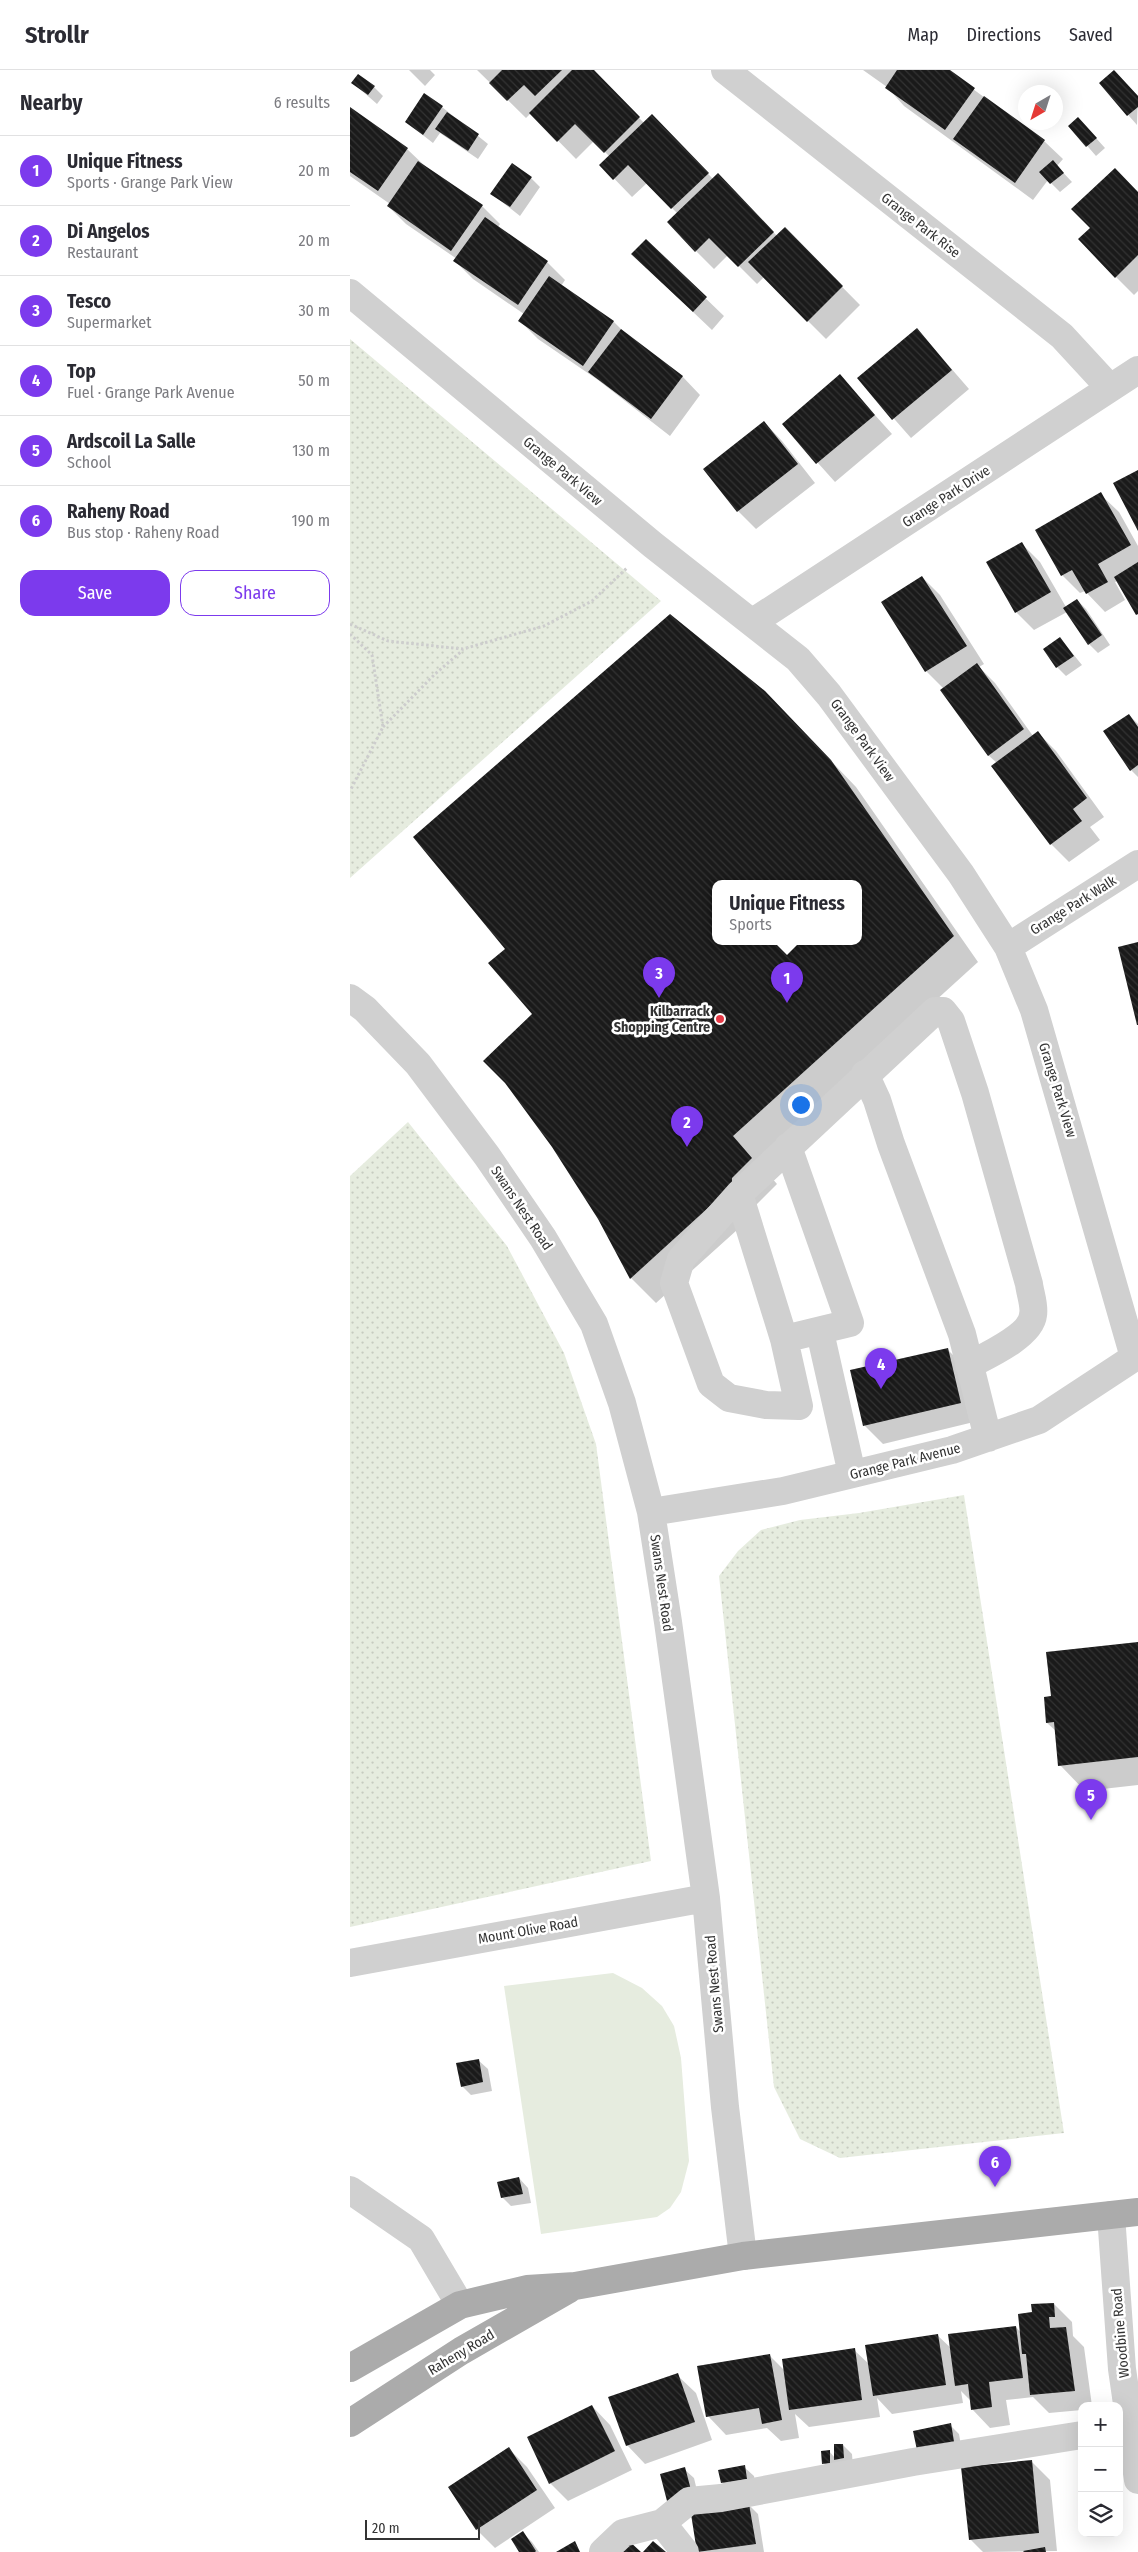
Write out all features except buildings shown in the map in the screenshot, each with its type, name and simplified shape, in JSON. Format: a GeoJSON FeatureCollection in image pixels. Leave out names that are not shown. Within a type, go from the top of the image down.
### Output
{"type":"FeatureCollection","features":[{"type":"Feature","properties":{"kind":"main road","name":"Raheny Road"},"geometry":{"type":"LineString","coordinates":[[350,2368],[460,2305],[528,2289],[575,2286],[743,2256],[1138,2212]]}},
{"type":"Feature","properties":{"kind":"main road","name":"Raheny Road"},"geometry":{"type":"LineString","coordinates":[[350,2423],[461,2351],[575,2286]]}},
{"type":"Feature","properties":{"kind":"street","name":"Grange Park Rise"},"geometry":{"type":"LineString","coordinates":[[725,70],[1062,336],[1110,388]]}},
{"type":"Feature","properties":{"kind":"street","name":"Grange Park View"},"geometry":{"type":"LineString","coordinates":[[350,294],[652,545],[798,659],[829,695],[961,874],[1008,946],[1039,1028],[1136,1356]]}},
{"type":"Feature","properties":{"kind":"street","name":"Grange Park Drive"},"geometry":{"type":"LineString","coordinates":[[753,622],[1138,370]]}},
{"type":"Feature","properties":{"kind":"street","name":"Grange Park Walk"},"geometry":{"type":"LineString","coordinates":[[1008,946],[1138,864]]}},
{"type":"Feature","properties":{"kind":"street","name":"Swans Nest Road"},"geometry":{"type":"LineString","coordinates":[[350,998],[365,1009],[418,1064],[543,1238],[594,1324],[622,1403],[651,1512],[706,1898],[725,2107],[743,2256]]}},
{"type":"Feature","properties":{"kind":"street"},"geometry":{"type":"LineString","coordinates":[[739,1194],[784,1339],[799,1406],[766,1405],[729,1398],[711,1384],[674,1283],[681,1259],[739,1194],[865,1074],[935,1011],[944,1011],[951,1021],[975,1093],[1029,1284],[1034,1316],[1025,1330],[1006,1344],[969,1364]]}},
{"type":"Feature","properties":{"kind":"street"},"geometry":{"type":"LineString","coordinates":[[865,1074],[877,1100],[890,1144],[962,1334],[988,1438]]}},
{"type":"Feature","properties":{"kind":"street"},"geometry":{"type":"LineString","coordinates":[[784,1339],[820,1332],[850,1323],[788,1147]]}},
{"type":"Feature","properties":{"kind":"street"},"geometry":{"type":"LineString","coordinates":[[820,1332],[852,1474]]}},
{"type":"Feature","properties":{"kind":"street","name":"Grange Park Avenue"},"geometry":{"type":"LineString","coordinates":[[651,1512],[784,1490],[952,1450],[1039,1420],[1136,1356]]}},
{"type":"Feature","properties":{"kind":"street","name":"Mount Olive Road"},"geometry":{"type":"LineString","coordinates":[[350,1963],[706,1898]]}},
{"type":"Feature","properties":{"kind":"street"},"geometry":{"type":"LineString","coordinates":[[350,2190],[421,2239],[460,2305]]}},
{"type":"Feature","properties":{"kind":"street","name":"Woodbine Road"},"geometry":{"type":"LineString","coordinates":[[1111,2216],[1125,2429],[1137,2464]]}},
{"type":"Feature","properties":{"kind":"street"},"geometry":{"type":"LineString","coordinates":[[602,2552],[623,2533],[662,2523],[689,2501],[721,2498],[913,2462],[1078,2437]]}},
{"type":"Feature","properties":{"kind":"street"},"geometry":{"type":"LineString","coordinates":[[662,2523],[686,2552]]}},
{"type":"Feature","properties":{"kind":"path"},"geometry":{"type":"LineString","coordinates":[[350,624],[388,641],[463,649],[544,626],[592,601],[652,545]]}},
{"type":"Feature","properties":{"kind":"path"},"geometry":{"type":"LineString","coordinates":[[350,634],[372,655],[383,727]]}},
{"type":"Feature","properties":{"kind":"path"},"geometry":{"type":"LineString","coordinates":[[350,791],[383,727],[435,674],[463,649]]}},
{"type":"Feature","properties":{"kind":"shaded area"},"geometry":{"type":"Polygon","coordinates":[[[350,339],[661,601],[350,878],[350,339]]]}},
{"type":"Feature","properties":{"kind":"shaded area"},"geometry":{"type":"Polygon","coordinates":[[[408,1122],[507,1246],[564,1353],[596,1444],[651,1861],[350,1927],[350,1176],[408,1122]]]}},
{"type":"Feature","properties":{"kind":"shaded area"},"geometry":{"type":"Polygon","coordinates":[[[964,1495],[1064,2133],[840,2158],[800,2139],[774,2087],[719,1576],[738,1551],[761,1530],[800,1520],[859,1513],[964,1495]]]}},
{"type":"Feature","properties":{"kind":"shaded area"},"geometry":{"type":"Polygon","coordinates":[[[613,1973],[642,1988],[662,2006],[674,2026],[681,2058],[689,2161],[681,2192],[670,2208],[657,2217],[541,2234],[504,1986],[613,1973]]]}},
{"type":"Feature","properties":{"kind":"place","name":"Tesco"},"geometry":{"type":"Point","coordinates":[659,998]}},
{"type":"Feature","properties":{"kind":"place","name":"Unique Fitness"},"geometry":{"type":"Point","coordinates":[787,1003]}},
{"type":"Feature","properties":{"kind":"place","name":"Kilbarrack Shopping Centre"},"geometry":{"type":"Point","coordinates":[720,1019]}},
{"type":"Feature","properties":{"kind":"place","name":"Di Angelos"},"geometry":{"type":"Point","coordinates":[687,1147]}},
{"type":"Feature","properties":{"kind":"place","name":"Top"},"geometry":{"type":"Point","coordinates":[881,1389]}},
{"type":"Feature","properties":{"kind":"place","name":"Ardscoil La Salle"},"geometry":{"type":"Point","coordinates":[1091,1820]}},
{"type":"Feature","properties":{"kind":"place","name":"Raheny Road"},"geometry":{"type":"Point","coordinates":[995,2187]}}]}
